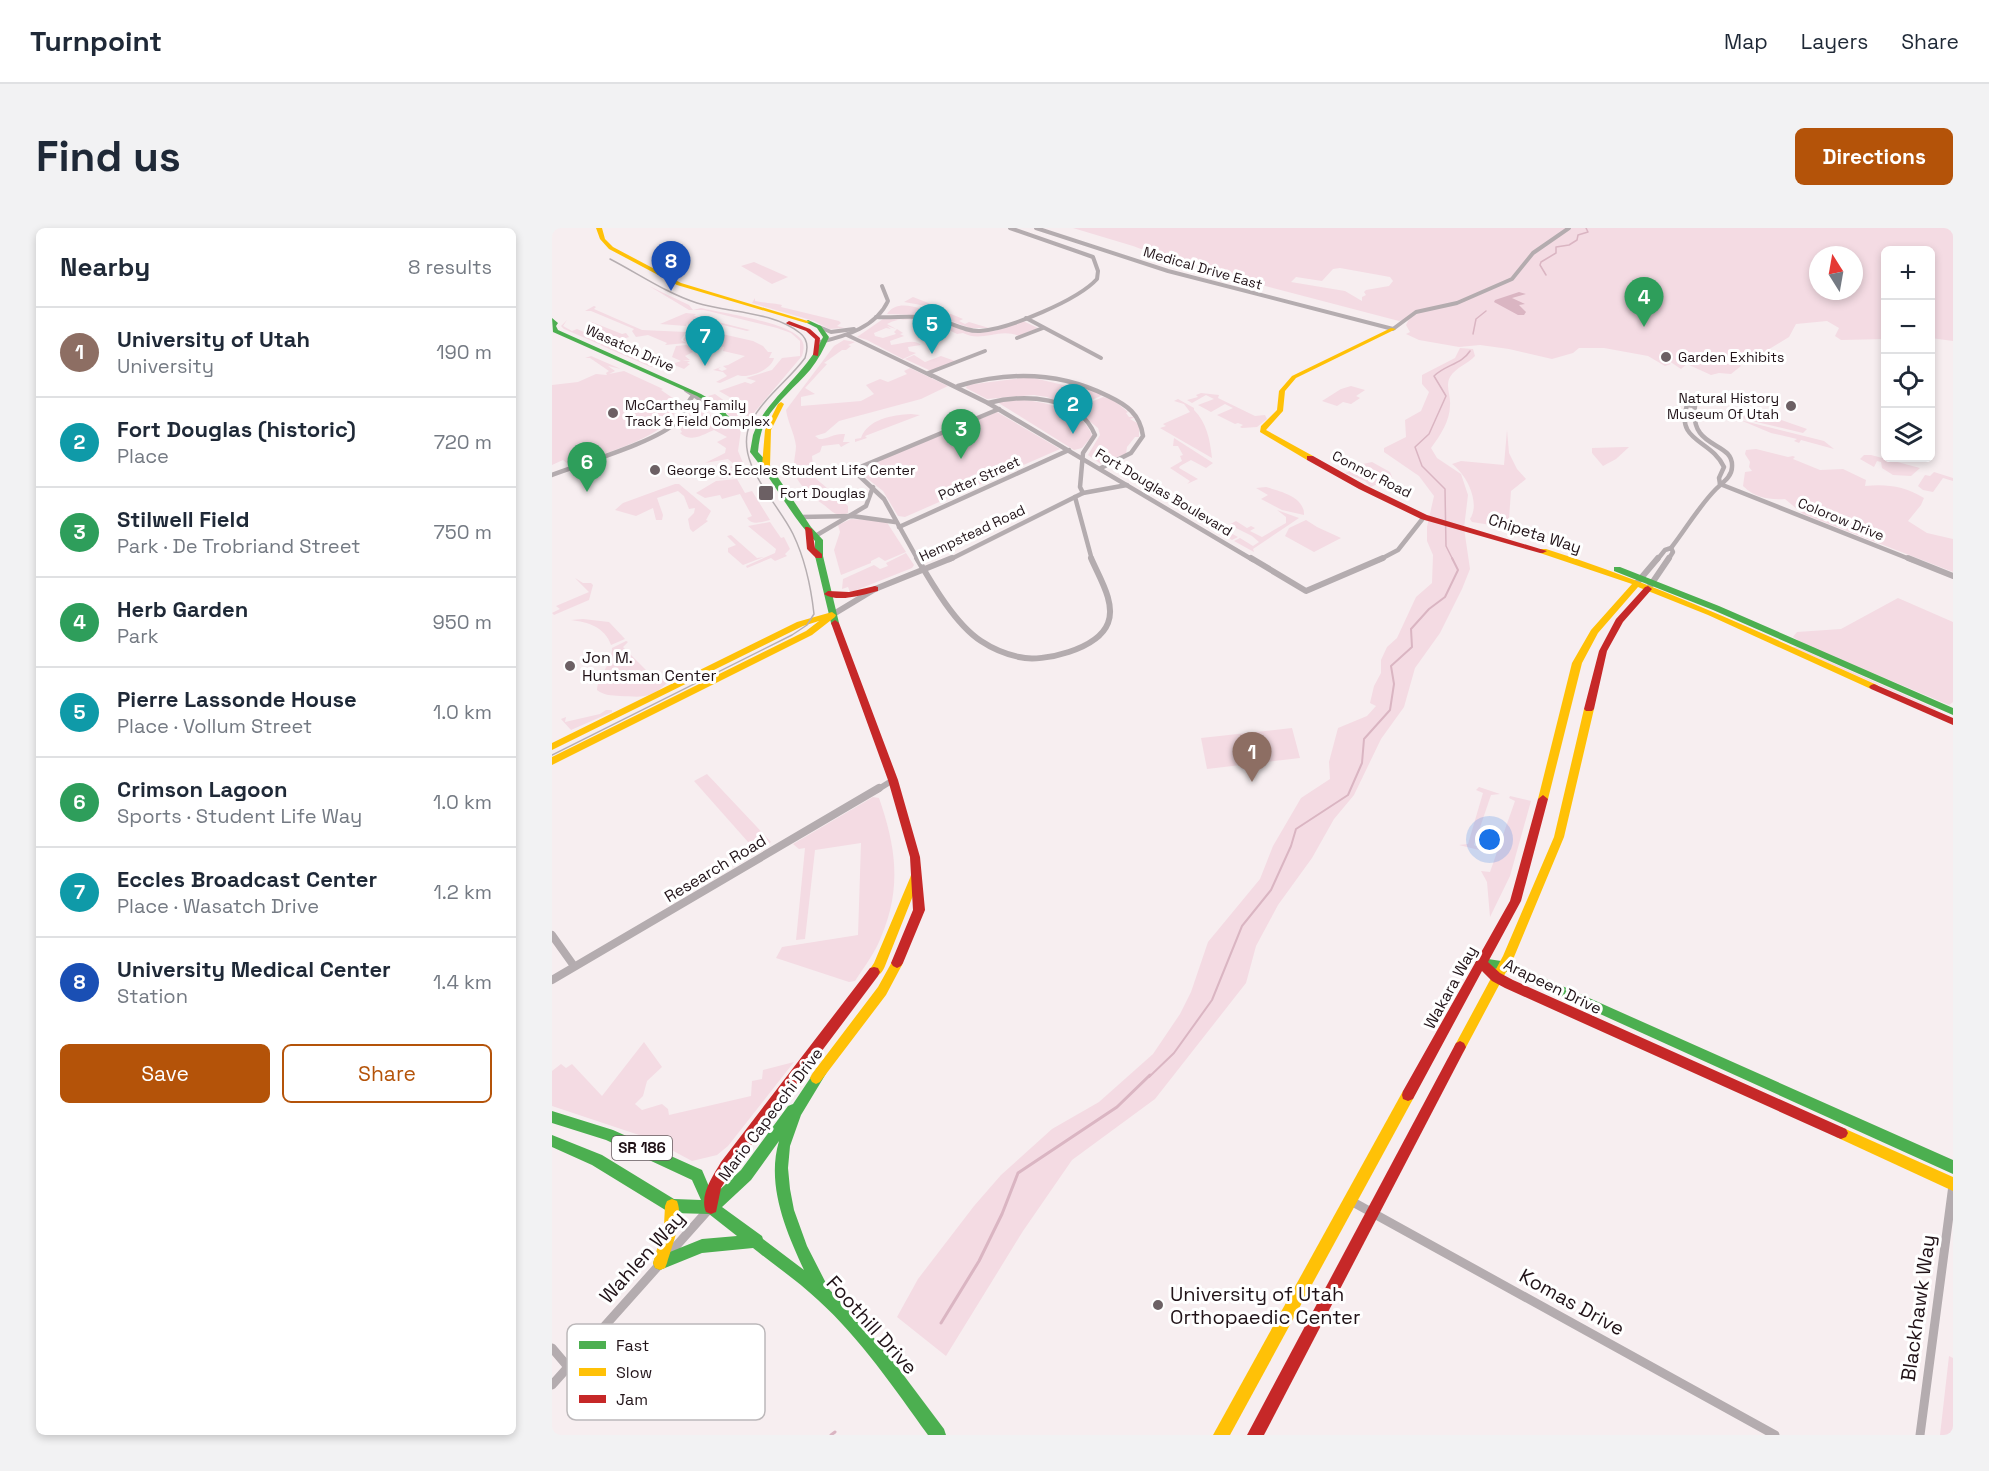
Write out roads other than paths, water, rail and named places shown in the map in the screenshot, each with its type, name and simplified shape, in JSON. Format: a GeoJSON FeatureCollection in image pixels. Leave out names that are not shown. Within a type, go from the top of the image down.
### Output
{"type":"FeatureCollection","features":[{"type":"Feature","properties":{"kind":"street"},"geometry":{"type":"LineString","coordinates":[[599,228],[603,240],[611,248],[679,284],[838,332],[862,327]]}},
{"type":"Feature","properties":{"kind":"street"},"geometry":{"type":"LineString","coordinates":[[876,317],[930,318],[963,329],[981,331],[998,329],[1064,301],[1090,286],[1097,279],[1094,256],[1010,228]]}},
{"type":"Feature","properties":{"kind":"street","name":"Medical Drive East"},"geometry":{"type":"LineString","coordinates":[[1036,228],[1168,271],[1393,329]]}},
{"type":"Feature","properties":{"kind":"street"},"geometry":{"type":"LineString","coordinates":[[1393,329],[1416,312],[1459,303],[1512,279],[1534,252],[1569,228]]}},
{"type":"Feature","properties":{"kind":"street"},"geometry":{"type":"LineString","coordinates":[[1049,241],[1060,236]]}},
{"type":"Feature","properties":{"kind":"street"},"geometry":{"type":"LineString","coordinates":[[679,284],[686,291],[704,299],[798,326],[823,341],[847,335],[884,310],[888,301],[882,286]]}},
{"type":"Feature","properties":{"kind":"street"},"geometry":{"type":"LineString","coordinates":[[1026,318],[1101,358]]}},
{"type":"Feature","properties":{"kind":"street","name":"Wasatch Drive"},"geometry":{"type":"LineString","coordinates":[[552,327],[560,333],[693,396],[710,406],[723,422],[757,426]]}},
{"type":"Feature","properties":{"kind":"street"},"geometry":{"type":"LineString","coordinates":[[757,426],[777,400],[785,396],[815,360],[823,341],[819,327]]}},
{"type":"Feature","properties":{"kind":"street"},"geometry":{"type":"LineString","coordinates":[[1017,338],[1042,328]]}},
{"type":"Feature","properties":{"kind":"street","name":"Connor Road"},"geometry":{"type":"LineString","coordinates":[[1393,329],[1294,377],[1282,391],[1280,411],[1262,429],[1267,435],[1312,460],[1429,518],[1477,530]]}},
{"type":"Feature","properties":{"kind":"street","name":"Fort Douglas Boulevard"},"geometry":{"type":"LineString","coordinates":[[847,335],[958,386],[1101,468],[1306,591],[1393,554],[1404,544],[1416,523],[1429,518]]}},
{"type":"Feature","properties":{"kind":"street"},"geometry":{"type":"LineString","coordinates":[[928,373],[984,351]]}},
{"type":"Feature","properties":{"kind":"street"},"geometry":{"type":"LineString","coordinates":[[958,386],[1001,378],[1036,376],[1072,382],[1107,395],[1136,415],[1143,431],[1136,448],[1101,468]]}},
{"type":"Feature","properties":{"kind":"street"},"geometry":{"type":"LineString","coordinates":[[684,412],[684,407],[693,396]]}},
{"type":"Feature","properties":{"kind":"street"},"geometry":{"type":"LineString","coordinates":[[552,475],[657,436],[672,428],[693,396]]}},
{"type":"Feature","properties":{"kind":"street","name":"Wasatch Drive"},"geometry":{"type":"LineString","coordinates":[[693,396],[713,402],[724,416],[733,422],[757,426]]}},
{"type":"Feature","properties":{"kind":"street"},"geometry":{"type":"LineString","coordinates":[[766,463],[768,430],[785,396]]}},
{"type":"Feature","properties":{"kind":"street"},"geometry":{"type":"LineString","coordinates":[[988,403],[1018,397],[1038,397],[1084,418],[1094,429],[1095,435],[1083,453],[1080,487],[1083,494]]}},
{"type":"Feature","properties":{"kind":"street","name":"Wakara Way"},"geometry":{"type":"LineString","coordinates":[[1221,1435],[1515,901],[1577,663],[1594,632],[1665,550],[1671,548],[1720,484],[1731,476],[1732,460],[1722,449],[1696,431],[1692,423],[1695,406],[1687,405],[1683,425],[1692,437],[1720,457],[1724,467],[1719,478],[1720,484]]}},
{"type":"Feature","properties":{"kind":"street"},"geometry":{"type":"LineString","coordinates":[[999,409],[853,470],[873,487],[890,509],[895,522],[924,570],[964,627],[979,640],[998,651],[1021,658],[1050,657],[1080,648],[1100,635],[1108,623],[1110,604],[1091,558],[1075,497]]}},
{"type":"Feature","properties":{"kind":"street","name":"Mario Capecchi Drive"},"geometry":{"type":"LineString","coordinates":[[711,1207],[728,1196],[742,1181],[820,1072],[882,992],[919,910],[915,857],[893,780],[832,615],[815,553],[812,532],[766,463],[758,461],[755,454],[757,426]]}},
{"type":"Feature","properties":{"kind":"street","name":"Potter Street"},"geometry":{"type":"LineString","coordinates":[[899,527],[1069,450]]}},
{"type":"Feature","properties":{"kind":"street","name":"Colorow Drive"},"geometry":{"type":"LineString","coordinates":[[1720,484],[1953,576]]}},
{"type":"Feature","properties":{"kind":"street","name":"Hempstead Road"},"geometry":{"type":"LineString","coordinates":[[832,615],[874,589],[924,570],[1075,497],[1127,485]]}},
{"type":"Feature","properties":{"kind":"street"},"geometry":{"type":"LineString","coordinates":[[812,532],[852,516],[868,503],[873,487]]}},
{"type":"Feature","properties":{"kind":"street"},"geometry":{"type":"LineString","coordinates":[[801,517],[852,516],[895,522]]}},
{"type":"Feature","properties":{"kind":"street","name":"Chipeta Way"},"geometry":{"type":"LineString","coordinates":[[1477,530],[1492,529],[1512,534],[1638,581],[1953,712]]}},
{"type":"Feature","properties":{"kind":"street","name":"Wakara Way"},"geometry":{"type":"LineString","coordinates":[[1255,1435],[1504,965],[1559,837],[1603,651],[1619,621],[1650,586],[1673,552],[1671,548]]}},
{"type":"Feature","properties":{"kind":"street","name":"Chipeta Way"},"geometry":{"type":"LineString","coordinates":[[1650,586],[1953,722]]}},
{"type":"Feature","properties":{"kind":"street"},"geometry":{"type":"LineString","coordinates":[[828,594],[849,595],[874,589]]}},
{"type":"Feature","properties":{"kind":"street"},"geometry":{"type":"LineString","coordinates":[[552,747],[800,624],[832,615]]}},
{"type":"Feature","properties":{"kind":"street"},"geometry":{"type":"LineString","coordinates":[[552,761],[809,633],[832,615]]}},
{"type":"Feature","properties":{"kind":"street","name":"Research Road"},"geometry":{"type":"LineString","coordinates":[[552,980],[893,780]]}},
{"type":"Feature","properties":{"kind":"street","name":"Mario Capecchi Drive"},"geometry":{"type":"LineString","coordinates":[[711,1207],[714,1186],[726,1167],[879,966],[915,878]]}},
{"type":"Feature","properties":{"kind":"street"},"geometry":{"type":"LineString","coordinates":[[552,935],[574,966]]}},
{"type":"Feature","properties":{"kind":"street","name":"Arapeen Drive"},"geometry":{"type":"LineString","coordinates":[[1481,963],[1504,965],[1953,1167]]}},
{"type":"Feature","properties":{"kind":"street","name":"Arapeen Drive"},"geometry":{"type":"LineString","coordinates":[[1481,963],[1496,977],[1953,1184]]}},
{"type":"Feature","properties":{"kind":"street"},"geometry":{"type":"LineString","coordinates":[[820,1072],[790,1123],[781,1155],[779,1185],[791,1226],[823,1294]]}},
{"type":"Feature","properties":{"kind":"street","name":"Foothill Drive"},"geometry":{"type":"LineString","coordinates":[[552,1117],[608,1134],[697,1175],[711,1207],[823,1294],[879,1354],[938,1435]]}},
{"type":"Feature","properties":{"kind":"street","name":"SR 186"},"geometry":{"type":"LineString","coordinates":[[552,1141],[597,1160],[672,1206]]}},
{"type":"Feature","properties":{"kind":"street","name":"Blackhawk Way"},"geometry":{"type":"LineString","coordinates":[[1920,1435],[1953,1184]]}},
{"type":"Feature","properties":{"kind":"street","name":"Komas Drive"},"geometry":{"type":"LineString","coordinates":[[1351,1201],[1775,1435]]}},
{"type":"Feature","properties":{"kind":"street"},"geometry":{"type":"LineString","coordinates":[[660,1263],[671,1225],[672,1206],[711,1207]]}},
{"type":"Feature","properties":{"kind":"street","name":"Wahlen Way"},"geometry":{"type":"LineString","coordinates":[[607,1324],[711,1207]]}},
{"type":"Feature","properties":{"kind":"street"},"geometry":{"type":"LineString","coordinates":[[660,1263],[702,1246],[757,1241]]}},
{"type":"Feature","properties":{"kind":"street"},"geometry":{"type":"LineString","coordinates":[[552,1348],[567,1367]]}},
{"type":"Feature","properties":{"kind":"street","name":"Wahlen Way"},"geometry":{"type":"LineString","coordinates":[[552,1385],[567,1369]]}},
{"type":"Feature","properties":{"kind":"waterway"},"geometry":{"type":"LineString","coordinates":[[1546,275],[1540,265],[1541,262],[1556,253],[1556,247],[1569,245],[1577,240],[1578,235],[1588,232],[1586,228]]}},
{"type":"Feature","properties":{"kind":"waterway"},"geometry":{"type":"LineString","coordinates":[[1473,334],[1476,319],[1486,311]]}},
{"type":"Feature","properties":{"kind":"waterway"},"geometry":{"type":"LineString","coordinates":[[1149,1077],[1174,1053],[1212,1000],[1242,926],[1271,890],[1291,846],[1296,829],[1348,795],[1362,763],[1364,739],[1390,710],[1394,684],[1391,666],[1412,647],[1411,629],[1429,609],[1445,597],[1458,570],[1446,546],[1445,489],[1422,466],[1415,447],[1429,434],[1446,396],[1434,376],[1463,359],[1470,351]]}},
{"type":"Feature","properties":{"kind":"waterway"},"geometry":{"type":"LineString","coordinates":[[941,1323],[979,1261],[1002,1214],[1018,1173],[1117,1107],[1150,1075]]}},
{"type":"Feature","properties":{"kind":"waterway"},"geometry":{"type":"LineString","coordinates":[[831,1435],[835,1432]]}},
{"type":"Feature","properties":{"kind":"tram line"},"geometry":{"type":"LineString","coordinates":[[552,755],[792,635],[807,625],[814,614],[801,553],[786,521],[759,480],[747,451],[747,437],[751,422],[756,413],[805,358],[807,348],[805,338],[777,320],[686,299],[663,289],[610,259]]}},
{"type":"Feature","properties":{"kind":"place","name":"University Medical Center"},"geometry":{"type":"Point","coordinates":[671,291]}},
{"type":"Feature","properties":{"kind":"place","name":"Herb Garden"},"geometry":{"type":"Point","coordinates":[1644,327]}},
{"type":"Feature","properties":{"kind":"place","name":"Pierre Lassonde House"},"geometry":{"type":"Point","coordinates":[932,354]}},
{"type":"Feature","properties":{"kind":"place","name":"Garden Exhibits"},"geometry":{"type":"Point","coordinates":[1666,357]}},
{"type":"Feature","properties":{"kind":"place","name":"Eccles Broadcast Center"},"geometry":{"type":"Point","coordinates":[705,366]}},
{"type":"Feature","properties":{"kind":"place","name":"Natural History Museum Of Utah"},"geometry":{"type":"Point","coordinates":[1791,406]}},
{"type":"Feature","properties":{"kind":"place","name":"McCarthey Family Track & Field Complex"},"geometry":{"type":"Point","coordinates":[613,413]}},
{"type":"Feature","properties":{"kind":"place","name":"Fort Douglas (historic)"},"geometry":{"type":"Point","coordinates":[1073,434]}},
{"type":"Feature","properties":{"kind":"place","name":"Stilwell Field"},"geometry":{"type":"Point","coordinates":[961,459]}},
{"type":"Feature","properties":{"kind":"place","name":"George S. Eccles Student Life Center"},"geometry":{"type":"Point","coordinates":[655,470]}},
{"type":"Feature","properties":{"kind":"place","name":"Crimson Lagoon"},"geometry":{"type":"Point","coordinates":[587,492]}},
{"type":"Feature","properties":{"kind":"place","name":"Fort Douglas"},"geometry":{"type":"Point","coordinates":[766,493]}},
{"type":"Feature","properties":{"kind":"place","name":"Jon M. Huntsman Center"},"geometry":{"type":"Point","coordinates":[570,666]}},
{"type":"Feature","properties":{"kind":"place","name":"University of Utah"},"geometry":{"type":"Point","coordinates":[1252,782]}},
{"type":"Feature","properties":{"kind":"place","name":"University of Utah Orthopaedic Center"},"geometry":{"type":"Point","coordinates":[1158,1305]}}]}
